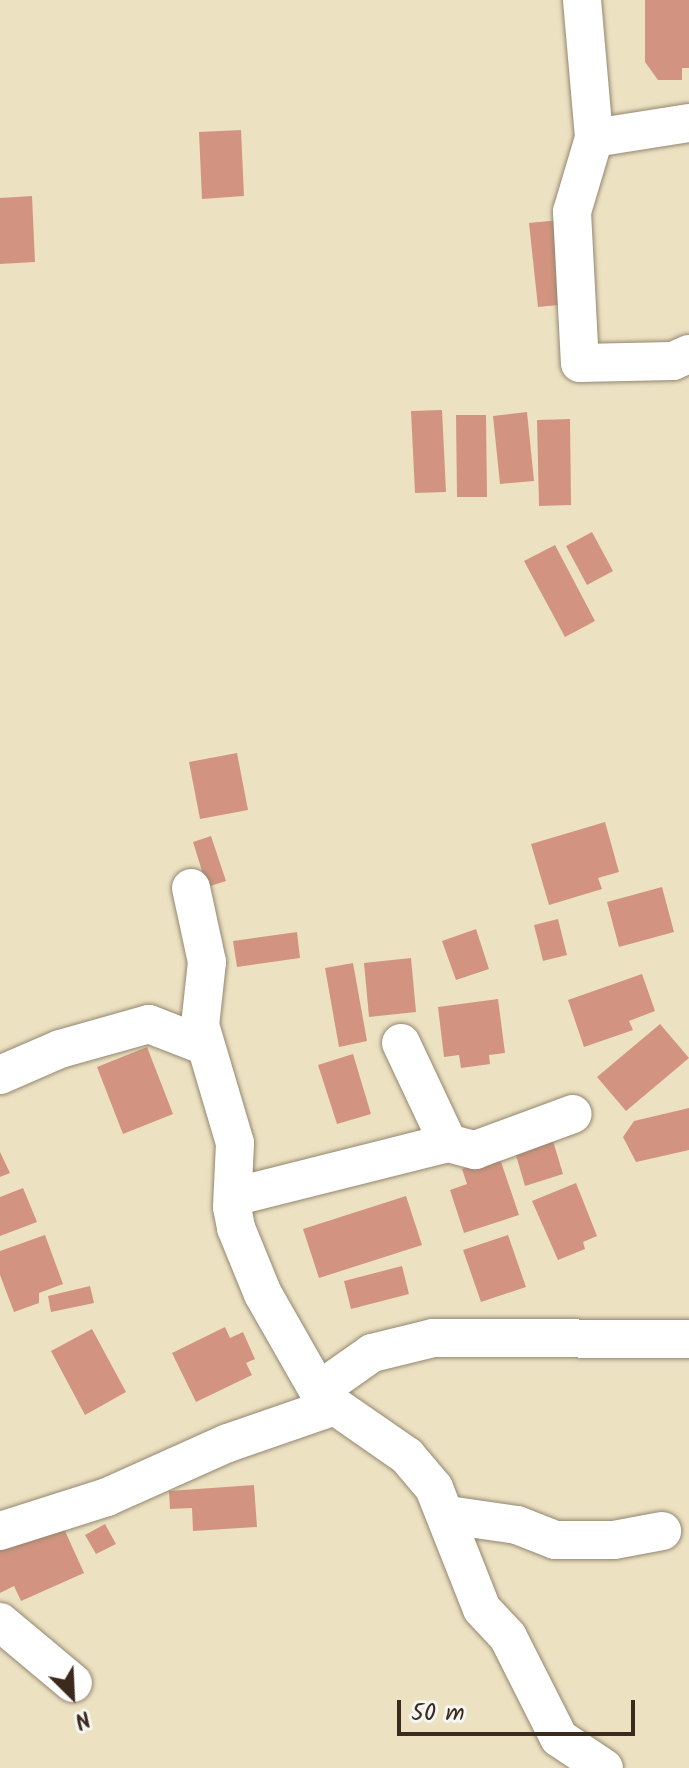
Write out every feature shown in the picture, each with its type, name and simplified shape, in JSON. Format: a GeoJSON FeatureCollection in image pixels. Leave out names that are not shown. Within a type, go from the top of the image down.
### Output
{"type":"FeatureCollection","features":[{"type":"Feature","properties":{"kind":"street"},"geometry":{"type":"LineString","coordinates":[[582,0],[594,138],[572,212],[580,363],[673,361],[689,354]]}},
{"type":"Feature","properties":{"kind":"street"},"geometry":{"type":"LineString","coordinates":[[594,138],[689,123]]}},
{"type":"Feature","properties":{"kind":"street"},"geometry":{"type":"LineString","coordinates":[[191,888],[207,962],[200,1025],[235,1143],[233,1197],[236,1228],[263,1294],[323,1400],[407,1456],[434,1488],[448,1515],[482,1609],[508,1637],[559,1738],[604,1768]]}},
{"type":"Feature","properties":{"kind":"street"},"geometry":{"type":"LineString","coordinates":[[0,1075],[60,1049],[149,1024],[205,1046]]}},
{"type":"Feature","properties":{"kind":"street"},"geometry":{"type":"LineString","coordinates":[[401,1043],[448,1143]]}},
{"type":"Feature","properties":{"kind":"street"},"geometry":{"type":"LineString","coordinates":[[233,1197],[448,1143],[475,1150],[573,1114]]}},
{"type":"Feature","properties":{"kind":"street"},"geometry":{"type":"LineString","coordinates":[[0,1531],[107,1497],[323,1400],[372,1353],[433,1338],[689,1339]]}},
{"type":"Feature","properties":{"kind":"street"},"geometry":{"type":"LineString","coordinates":[[448,1515],[517,1525],[555,1540],[614,1540],[662,1531]]}},
{"type":"Feature","properties":{"kind":"street"},"geometry":{"type":"LineString","coordinates":[[0,1622],[73,1683]]}},
{"type":"Feature","properties":{"kind":"building"},"geometry":{"type":"Polygon","coordinates":[[[645,0],[689,0],[689,68],[682,68],[682,80],[658,80],[645,62],[645,0]]]}},
{"type":"Feature","properties":{"kind":"building"},"geometry":{"type":"Polygon","coordinates":[[[241,130],[244,196],[202,199],[199,132],[241,130]]]}},
{"type":"Feature","properties":{"kind":"building"},"geometry":{"type":"Polygon","coordinates":[[[32,196],[35,262],[0,264],[0,198],[32,196]]]}},
{"type":"Feature","properties":{"kind":"building"},"geometry":{"type":"Polygon","coordinates":[[[560,220],[569,304],[538,307],[529,223],[560,220]]]}},
{"type":"Feature","properties":{"kind":"building"},"geometry":{"type":"Polygon","coordinates":[[[442,410],[446,492],[415,493],[411,411],[442,410]]]}},
{"type":"Feature","properties":{"kind":"building"},"geometry":{"type":"Polygon","coordinates":[[[527,412],[534,481],[500,484],[493,416],[527,412]]]}},
{"type":"Feature","properties":{"kind":"building"},"geometry":{"type":"Polygon","coordinates":[[[456,415],[486,415],[487,497],[457,497],[456,415]]]}},
{"type":"Feature","properties":{"kind":"building"},"geometry":{"type":"Polygon","coordinates":[[[570,419],[571,505],[539,506],[537,420],[570,419]]]}},
{"type":"Feature","properties":{"kind":"building"},"geometry":{"type":"Polygon","coordinates":[[[592,532],[613,571],[587,585],[566,546],[592,532]]]}},
{"type":"Feature","properties":{"kind":"building"},"geometry":{"type":"Polygon","coordinates":[[[555,545],[595,621],[565,637],[524,561],[555,545]]]}},
{"type":"Feature","properties":{"kind":"building"},"geometry":{"type":"Polygon","coordinates":[[[237,753],[248,810],[200,819],[189,762],[237,753]]]}},
{"type":"Feature","properties":{"kind":"building"},"geometry":{"type":"Polygon","coordinates":[[[605,822],[619,872],[598,878],[602,889],[549,905],[531,844],[605,822]]]}},
{"type":"Feature","properties":{"kind":"building"},"geometry":{"type":"Polygon","coordinates":[[[211,836],[226,881],[207,887],[193,842],[211,836]]]}},
{"type":"Feature","properties":{"kind":"building"},"geometry":{"type":"Polygon","coordinates":[[[662,887],[674,932],[619,947],[607,902],[662,887]]]}},
{"type":"Feature","properties":{"kind":"building"},"geometry":{"type":"Polygon","coordinates":[[[558,919],[567,955],[543,961],[534,925],[558,919]]]}},
{"type":"Feature","properties":{"kind":"building"},"geometry":{"type":"Polygon","coordinates":[[[476,929],[489,969],[456,980],[442,941],[476,929]]]}},
{"type":"Feature","properties":{"kind":"building"},"geometry":{"type":"Polygon","coordinates":[[[297,932],[300,958],[237,967],[233,941],[297,932]]]}},
{"type":"Feature","properties":{"kind":"building"},"geometry":{"type":"Polygon","coordinates":[[[411,958],[416,1012],[369,1017],[364,963],[411,958]]]}},
{"type":"Feature","properties":{"kind":"building"},"geometry":{"type":"Polygon","coordinates":[[[353,963],[367,1041],[339,1047],[325,968],[353,963]]]}},
{"type":"Feature","properties":{"kind":"building"},"geometry":{"type":"Polygon","coordinates":[[[642,974],[655,1011],[629,1021],[633,1030],[584,1047],[568,1000],[642,974]]]}},
{"type":"Feature","properties":{"kind":"building"},"geometry":{"type":"Polygon","coordinates":[[[498,999],[505,1053],[489,1055],[490,1064],[461,1068],[459,1055],[444,1057],[438,1007],[498,999]]]}},
{"type":"Feature","properties":{"kind":"building"},"geometry":{"type":"Polygon","coordinates":[[[660,1024],[689,1058],[626,1111],[597,1077],[660,1024]]]}},
{"type":"Feature","properties":{"kind":"building"},"geometry":{"type":"Polygon","coordinates":[[[147,1047],[173,1114],[123,1134],[97,1067],[147,1047]]]}},
{"type":"Feature","properties":{"kind":"building"},"geometry":{"type":"Polygon","coordinates":[[[353,1054],[371,1114],[337,1124],[318,1065],[353,1054]]]}},
{"type":"Feature","properties":{"kind":"building"},"geometry":{"type":"Polygon","coordinates":[[[689,1108],[689,1150],[636,1162],[623,1137],[634,1121],[689,1108]]]}},
{"type":"Feature","properties":{"kind":"building"},"geometry":{"type":"Polygon","coordinates":[[[553,1141],[563,1174],[525,1186],[515,1152],[553,1141]]]}},
{"type":"Feature","properties":{"kind":"building"},"geometry":{"type":"Polygon","coordinates":[[[0,1152],[10,1173],[0,1177],[0,1152]]]}},
{"type":"Feature","properties":{"kind":"building"},"geometry":{"type":"Polygon","coordinates":[[[499,1156],[519,1215],[464,1233],[450,1190],[467,1184],[462,1169],[499,1156]]]}},
{"type":"Feature","properties":{"kind":"building"},"geometry":{"type":"Polygon","coordinates":[[[576,1183],[597,1236],[583,1242],[585,1249],[558,1260],[532,1201],[576,1183]]]}},
{"type":"Feature","properties":{"kind":"building"},"geometry":{"type":"Polygon","coordinates":[[[23,1188],[37,1222],[0,1236],[0,1197],[23,1188]]]}},
{"type":"Feature","properties":{"kind":"building"},"geometry":{"type":"Polygon","coordinates":[[[406,1196],[422,1245],[319,1278],[303,1229],[406,1196]]]}},
{"type":"Feature","properties":{"kind":"building"},"geometry":{"type":"Polygon","coordinates":[[[45,1235],[63,1284],[39,1293],[39,1303],[14,1312],[0,1275],[0,1251],[45,1235]]]}},
{"type":"Feature","properties":{"kind":"building"},"geometry":{"type":"Polygon","coordinates":[[[508,1235],[526,1287],[481,1302],[463,1250],[508,1235]]]}},
{"type":"Feature","properties":{"kind":"building"},"geometry":{"type":"Polygon","coordinates":[[[402,1266],[409,1294],[351,1309],[344,1281],[402,1266]]]}},
{"type":"Feature","properties":{"kind":"building"},"geometry":{"type":"Polygon","coordinates":[[[90,1286],[94,1303],[51,1312],[48,1296],[90,1286]]]}},
{"type":"Feature","properties":{"kind":"building"},"geometry":{"type":"Polygon","coordinates":[[[225,1327],[230,1338],[243,1332],[255,1359],[246,1363],[252,1375],[196,1402],[172,1353],[225,1327]]]}},
{"type":"Feature","properties":{"kind":"building"},"geometry":{"type":"Polygon","coordinates":[[[92,1329],[126,1392],[85,1415],[51,1351],[92,1329]]]}},
{"type":"Feature","properties":{"kind":"building"},"geometry":{"type":"Polygon","coordinates":[[[254,1485],[257,1527],[193,1531],[192,1508],[170,1509],[169,1491],[254,1485]]]}},
{"type":"Feature","properties":{"kind":"building"},"geometry":{"type":"Polygon","coordinates":[[[61,1522],[84,1573],[21,1601],[14,1586],[0,1593],[0,1550],[61,1522]]]}},
{"type":"Feature","properties":{"kind":"building"},"geometry":{"type":"Polygon","coordinates":[[[105,1524],[116,1544],[96,1554],[85,1535],[105,1524]]]}}]}
